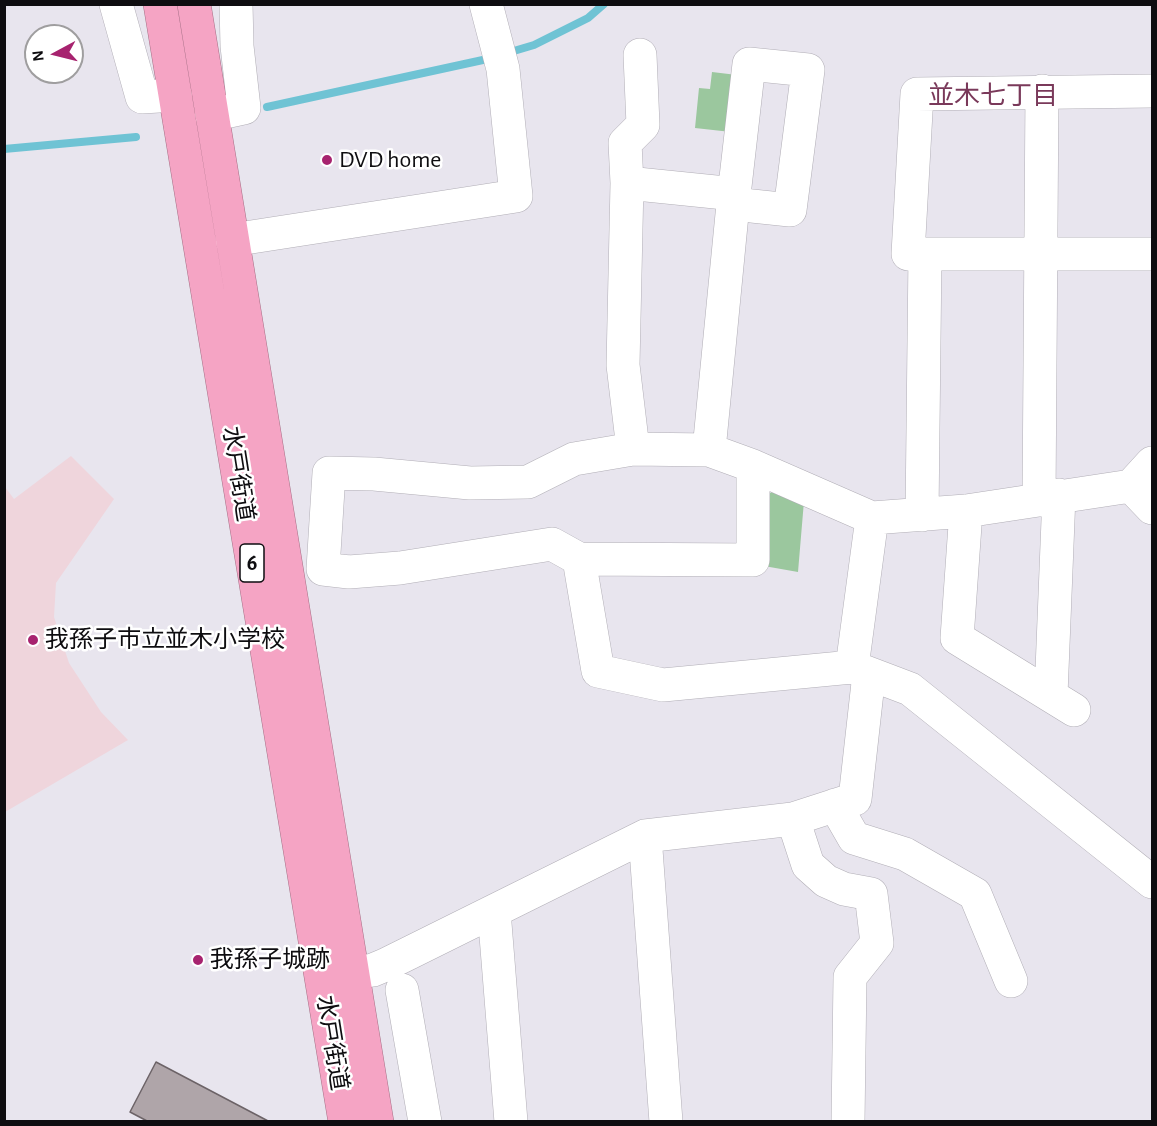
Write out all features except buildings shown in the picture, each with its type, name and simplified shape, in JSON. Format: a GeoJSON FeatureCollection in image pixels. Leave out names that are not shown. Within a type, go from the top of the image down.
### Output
{"type":"FeatureCollection","features":[{"type":"Feature","properties":{"kind":"highway","name":"水戸街道"},"geometry":{"type":"LineString","coordinates":[[160,4],[345,1122]]}},
{"type":"Feature","properties":{"kind":"highway","name":"水戸街道"},"geometry":{"type":"LineString","coordinates":[[194,4],[377,1122]]}},
{"type":"Feature","properties":{"kind":"street"},"geometry":{"type":"LineString","coordinates":[[116,4],[141,97],[175,95]]}},
{"type":"Feature","properties":{"kind":"street"},"geometry":{"type":"LineString","coordinates":[[212,115],[244,108],[237,46],[236,4]]}},
{"type":"Feature","properties":{"kind":"street"},"geometry":{"type":"LineString","coordinates":[[232,240],[516,196],[503,69],[490,20]]}},
{"type":"Feature","properties":{"kind":"street"},"geometry":{"type":"LineString","coordinates":[[633,449],[623,365],[627,183],[625,143],[643,125],[640,55]]}},
{"type":"Feature","properties":{"kind":"street"},"geometry":{"type":"LineString","coordinates":[[966,510],[957,638],[1063,702],[1049,497],[1041,254],[1042,91]]}},
{"type":"Feature","properties":{"kind":"street"},"geometry":{"type":"LineString","coordinates":[[1152,91],[917,94],[908,254],[1152,254]]}},
{"type":"Feature","properties":{"kind":"street"},"geometry":{"type":"LineString","coordinates":[[627,183],[734,199],[709,450]]}},
{"type":"Feature","properties":{"kind":"street"},"geometry":{"type":"LineString","coordinates":[[922,515],[925,254]]}},
{"type":"Feature","properties":{"kind":"street"},"geometry":{"type":"LineString","coordinates":[[323,569],[329,473],[375,474],[470,483],[528,482],[574,459],[633,449],[709,450],[753,466],[872,518],[966,510],[1049,497],[1145,486]]}},
{"type":"Feature","properties":{"kind":"street"},"geometry":{"type":"LineString","coordinates":[[286,570],[323,569],[349,572],[400,568],[552,544],[579,559],[753,560],[753,466]]}},
{"type":"Feature","properties":{"kind":"street"},"geometry":{"type":"LineString","coordinates":[[321,977],[354,973],[385,965],[645,836],[793,819],[855,799],[860,671],[872,518]]}},
{"type":"Feature","properties":{"kind":"street"},"geometry":{"type":"LineString","coordinates":[[579,559],[598,671],[663,685],[860,671],[910,689],[1152,882]]}},
{"type":"Feature","properties":{"kind":"street"},"geometry":{"type":"LineString","coordinates":[[835,806],[855,838],[905,854],[975,894],[1011,981]]}},
{"type":"Feature","properties":{"kind":"street"},"geometry":{"type":"LineString","coordinates":[[793,819],[808,865],[826,881],[844,890],[871,894],[877,943],[850,977],[848,1122]]}},
{"type":"Feature","properties":{"kind":"street"},"geometry":{"type":"LineString","coordinates":[[645,836],[666,1122]]}},
{"type":"Feature","properties":{"kind":"street"},"geometry":{"type":"LineString","coordinates":[[494,911],[511,1122]]}},
{"type":"Feature","properties":{"kind":"street"},"geometry":{"type":"LineString","coordinates":[[402,990],[426,1122]]}},
{"type":"Feature","properties":{"kind":"shaded area","name":"我孫子市立並木小学校"},"geometry":{"type":"Polygon","coordinates":[[[71,456],[114,499],[56,583],[54,617],[69,663],[101,712],[128,740],[5,812],[5,487],[14,499],[71,456]]]}},
{"type":"Feature","properties":{"kind":"green space"},"geometry":{"type":"Polygon","coordinates":[[[712,72],[737,75],[731,132],[695,128],[699,88],[710,89],[712,72]]]}},
{"type":"Feature","properties":{"kind":"green space"},"geometry":{"type":"Polygon","coordinates":[[[777,490],[804,501],[798,572],[764,566],[763,496],[777,490]]]}},
{"type":"Feature","properties":{"kind":"waterway"},"geometry":{"type":"LineString","coordinates":[[507,53],[534,45],[588,18],[604,4]]}},
{"type":"Feature","properties":{"kind":"waterway"},"geometry":{"type":"LineString","coordinates":[[267,107],[492,58]]}},
{"type":"Feature","properties":{"kind":"waterway"},"geometry":{"type":"LineString","coordinates":[[4,149],[136,137]]}},
{"type":"Feature","properties":{"kind":"place","name":"DVD home"},"geometry":{"type":"Point","coordinates":[327,160]}},
{"type":"Feature","properties":{"kind":"place","name":"我孫子市立並木小学校"},"geometry":{"type":"Point","coordinates":[33,640]}},
{"type":"Feature","properties":{"kind":"place","name":"我孫子城跡"},"geometry":{"type":"Point","coordinates":[198,960]}},
{"type":"Feature","properties":{"kind":"district","name":"並木七丁目"},"geometry":{"type":"Point","coordinates":[993,96]}}]}
